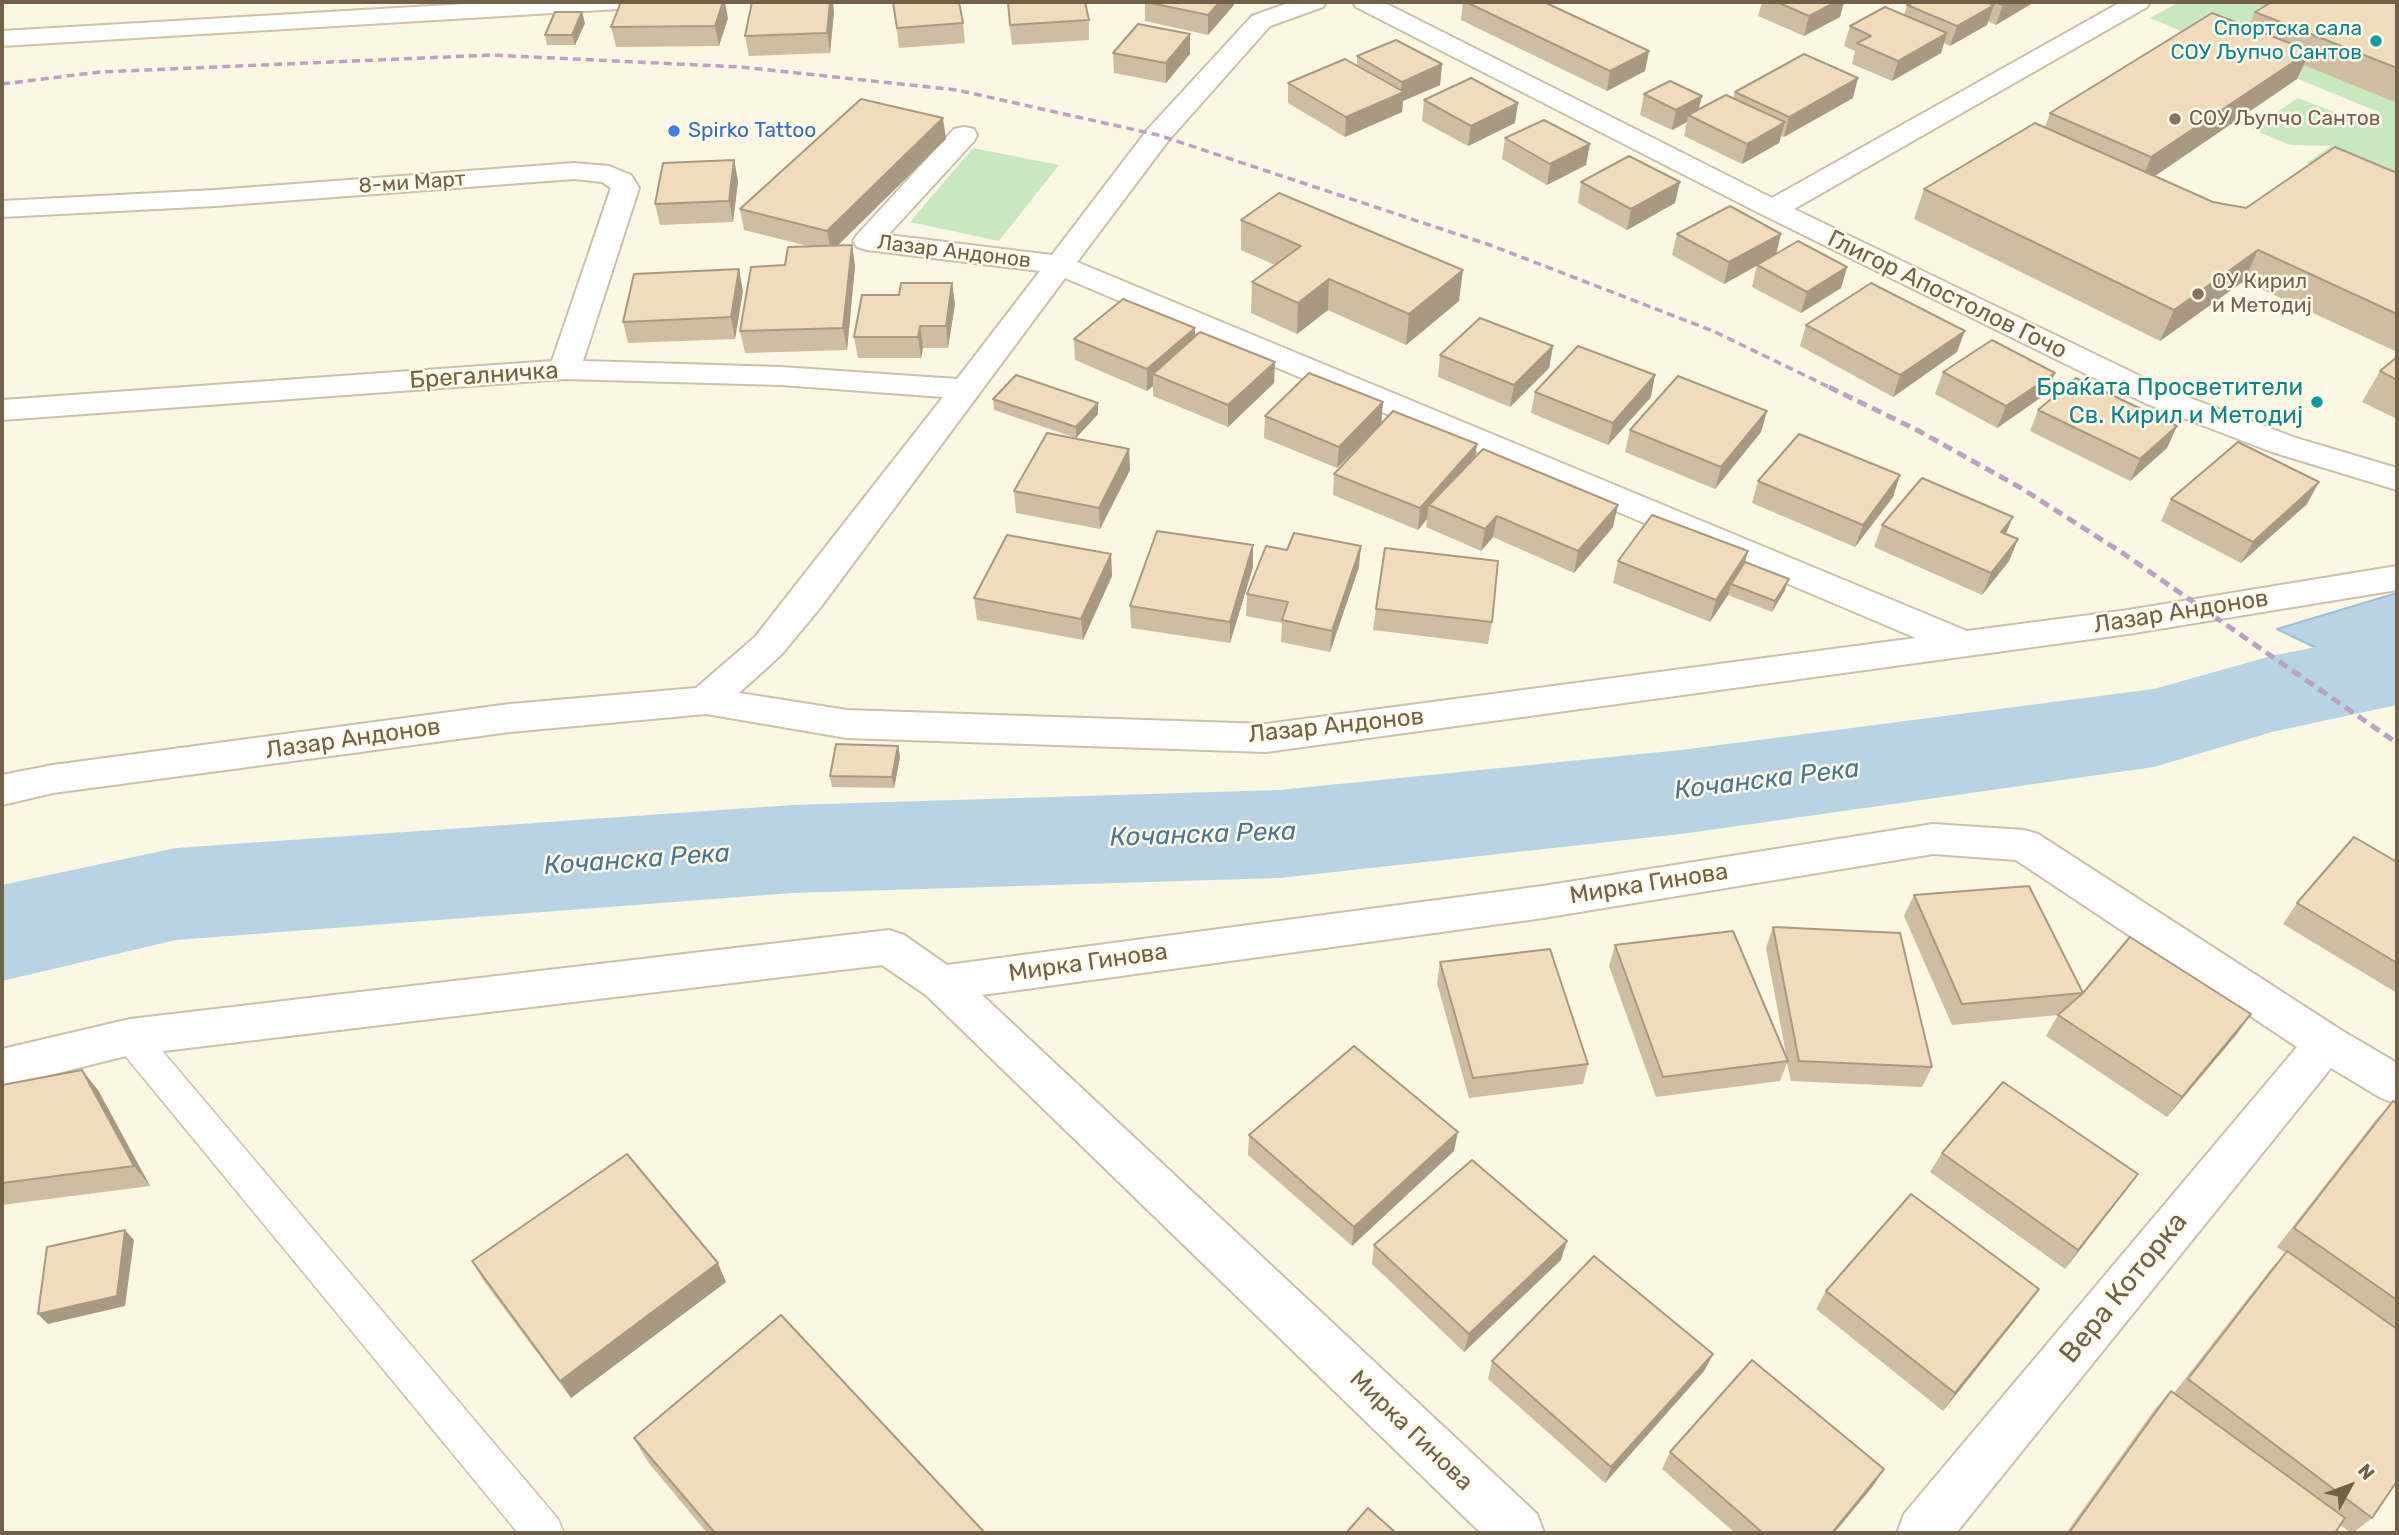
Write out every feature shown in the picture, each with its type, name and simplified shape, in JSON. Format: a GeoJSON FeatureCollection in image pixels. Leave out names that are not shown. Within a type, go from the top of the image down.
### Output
{"type":"FeatureCollection","features":[{"type":"Feature","properties":{"kind":"street"},"geometry":{"type":"LineString","coordinates":[[2,39],[619,2]]}},
{"type":"Feature","properties":{"kind":"street","name":"Лазар Андонов"},"geometry":{"type":"LineString","coordinates":[[706,701],[768,646],[807,599],[967,389],[1058,264],[1158,135],[1262,11],[1314,2]]}},
{"type":"Feature","properties":{"kind":"street","name":"Глигор Апостолов Гочо"},"geometry":{"type":"LineString","coordinates":[[1365,2],[1773,209],[2158,397],[2284,445],[2397,479]]}},
{"type":"Feature","properties":{"kind":"street"},"geometry":{"type":"LineString","coordinates":[[1773,209],[2138,2]]}},
{"type":"Feature","properties":{"kind":"street","name":"Лазар Андонов"},"geometry":{"type":"LineString","coordinates":[[964,135],[867,241],[1058,264],[1964,643]]}},
{"type":"Feature","properties":{"kind":"street","name":"8-ми Март"},"geometry":{"type":"LineString","coordinates":[[2,209],[215,198],[574,172],[609,174],[621,180],[625,188],[565,370]]}},
{"type":"Feature","properties":{"kind":"street","name":"Брегалничка"},"geometry":{"type":"LineString","coordinates":[[2,410],[565,370],[781,376],[967,389]]}},
{"type":"Feature","properties":{"kind":"street","name":"Лазар Андонов"},"geometry":{"type":"LineString","coordinates":[[2,790],[53,779],[510,718],[706,701],[847,724],[1266,738],[2128,622],[2397,578]]}},
{"type":"Feature","properties":{"kind":"street","name":"Мирка Гинова"},"geometry":{"type":"LineString","coordinates":[[941,983],[1543,902],[1933,839],[2024,845],[2326,1043]]}},
{"type":"Feature","properties":{"kind":"street"},"geometry":{"type":"LineString","coordinates":[[2,1068],[131,1037],[889,947],[941,983]]}},
{"type":"Feature","properties":{"kind":"street","name":"Мирка Гинова"},"geometry":{"type":"LineString","coordinates":[[941,983],[1518,1533]]}},
{"type":"Feature","properties":{"kind":"street"},"geometry":{"type":"LineString","coordinates":[[2326,1043],[2397,1085]]}},
{"type":"Feature","properties":{"kind":"street","name":"Вера Которка"},"geometry":{"type":"LineString","coordinates":[[1923,1533],[2326,1043]]}},
{"type":"Feature","properties":{"kind":"lane"},"geometry":{"type":"LineString","coordinates":[[131,1037],[544,1533]]}},
{"type":"Feature","properties":{"kind":"green space"},"geometry":{"type":"Polygon","coordinates":[[[2179,2],[2381,2],[2397,8],[2397,202],[2307,163],[2331,146],[2290,145],[2252,129],[2298,98],[2365,124],[2381,113],[2150,18],[2179,2]]]}},
{"type":"Feature","properties":{"kind":"green space"},"geometry":{"type":"Polygon","coordinates":[[[973,148],[1059,165],[999,241],[910,222],[973,148]]]}},
{"type":"Feature","properties":{"kind":"water"},"geometry":{"type":"Polygon","coordinates":[[[2397,593],[2397,687],[2277,629],[2397,593]]]}},
{"type":"Feature","properties":{"kind":"building"},"geometry":{"type":"Polygon","coordinates":[[[621,2],[723,2],[715,26],[611,27],[621,2]]]}},
{"type":"Feature","properties":{"kind":"building"},"geometry":{"type":"Polygon","coordinates":[[[752,2],[830,2],[827,33],[745,36],[752,2]]]}},
{"type":"Feature","properties":{"kind":"building"},"geometry":{"type":"Polygon","coordinates":[[[893,2],[959,2],[963,23],[897,28],[893,2]]]}},
{"type":"Feature","properties":{"kind":"building"},"geometry":{"type":"Polygon","coordinates":[[[1008,2],[1085,2],[1089,20],[1010,25],[1008,2]]]}},
{"type":"Feature","properties":{"kind":"building"},"geometry":{"type":"Polygon","coordinates":[[[1146,2],[1220,2],[1208,15],[1146,2]]]}},
{"type":"Feature","properties":{"kind":"building"},"geometry":{"type":"Polygon","coordinates":[[[1466,2],[1544,2],[1649,51],[1610,71],[1466,2]]]}},
{"type":"Feature","properties":{"kind":"building"},"geometry":{"type":"Polygon","coordinates":[[[1777,2],[1836,2],[1809,16],[1777,2]]]}},
{"type":"Feature","properties":{"kind":"building"},"geometry":{"type":"Polygon","coordinates":[[[1914,2],[1985,2],[1994,5],[1957,26],[1907,5],[1914,2]]]}},
{"type":"Feature","properties":{"kind":"building"},"geometry":{"type":"Polygon","coordinates":[[[2272,2],[2397,2],[2397,68],[2255,12],[2272,2]]]}},
{"type":"Feature","properties":{"kind":"building"},"geometry":{"type":"Polygon","coordinates":[[[1885,7],[1947,33],[1898,61],[1857,43],[1871,36],[1850,26],[1885,7]]]}},
{"type":"Feature","properties":{"kind":"building"},"geometry":{"type":"Polygon","coordinates":[[[555,12],[582,12],[572,35],[545,35],[555,12]]]}},
{"type":"Feature","properties":{"kind":"building"},"geometry":{"type":"Polygon","coordinates":[[[2212,13],[2310,51],[2151,157],[2050,113],[2212,13]]]}},
{"type":"Feature","properties":{"kind":"building"},"geometry":{"type":"Polygon","coordinates":[[[1138,24],[1190,34],[1166,63],[1113,53],[1138,24]]]}},
{"type":"Feature","properties":{"kind":"building"},"geometry":{"type":"Polygon","coordinates":[[[1396,40],[1442,64],[1402,82],[1357,56],[1396,40]]]}},
{"type":"Feature","properties":{"kind":"building"},"geometry":{"type":"Polygon","coordinates":[[[1804,54],[1858,78],[1789,117],[1735,92],[1804,54]]]}},
{"type":"Feature","properties":{"kind":"building"},"geometry":{"type":"Polygon","coordinates":[[[1345,59],[1404,92],[1346,117],[1288,83],[1345,59]]]}},
{"type":"Feature","properties":{"kind":"building"},"geometry":{"type":"Polygon","coordinates":[[[1471,78],[1518,103],[1471,126],[1424,100],[1471,78]]]}},
{"type":"Feature","properties":{"kind":"building"},"geometry":{"type":"Polygon","coordinates":[[[1670,81],[1702,96],[1676,110],[1644,94],[1670,81]]]}},
{"type":"Feature","properties":{"kind":"building"},"geometry":{"type":"Polygon","coordinates":[[[1726,95],[1785,122],[1747,144],[1688,115],[1726,95]]]}},
{"type":"Feature","properties":{"kind":"building"},"geometry":{"type":"Polygon","coordinates":[[[861,99],[943,118],[827,231],[740,209],[861,99]]]}},
{"type":"Feature","properties":{"kind":"building"},"geometry":{"type":"Polygon","coordinates":[[[1544,120],[1590,144],[1550,164],[1505,138],[1544,120]]]}},
{"type":"Feature","properties":{"kind":"building"},"geometry":{"type":"Polygon","coordinates":[[[2035,123],[2213,202],[2246,208],[2335,147],[2397,173],[2397,314],[2258,250],[2174,310],[1924,189],[2035,123]]]}},
{"type":"Feature","properties":{"kind":"building"},"geometry":{"type":"Polygon","coordinates":[[[1629,156],[1680,182],[1631,209],[1581,182],[1629,156]]]}},
{"type":"Feature","properties":{"kind":"building"},"geometry":{"type":"Polygon","coordinates":[[[734,160],[729,201],[655,204],[663,163],[734,160]]]}},
{"type":"Feature","properties":{"kind":"building"},"geometry":{"type":"Polygon","coordinates":[[[1279,193],[1463,270],[1409,314],[1329,279],[1298,303],[1252,282],[1301,246],[1241,220],[1279,193]]]}},
{"type":"Feature","properties":{"kind":"building"},"geometry":{"type":"Polygon","coordinates":[[[1730,206],[1781,234],[1729,262],[1677,234],[1730,206]]]}},
{"type":"Feature","properties":{"kind":"building"},"geometry":{"type":"Polygon","coordinates":[[[1798,241],[1847,267],[1807,292],[1757,265],[1798,241]]]}},
{"type":"Feature","properties":{"kind":"building"},"geometry":{"type":"Polygon","coordinates":[[[852,245],[843,328],[740,331],[751,267],[785,265],[788,247],[852,245]]]}},
{"type":"Feature","properties":{"kind":"building"},"geometry":{"type":"Polygon","coordinates":[[[739,269],[731,317],[623,322],[634,274],[739,269]]]}},
{"type":"Feature","properties":{"kind":"building"},"geometry":{"type":"Polygon","coordinates":[[[901,283],[952,283],[946,326],[920,326],[918,337],[854,337],[862,295],[899,295],[901,283]]]}},
{"type":"Feature","properties":{"kind":"building"},"geometry":{"type":"Polygon","coordinates":[[[1871,283],[1965,331],[1900,375],[1806,325],[1871,283]]]}},
{"type":"Feature","properties":{"kind":"building"},"geometry":{"type":"Polygon","coordinates":[[[1123,299],[1195,328],[1147,369],[1074,339],[1123,299]]]}},
{"type":"Feature","properties":{"kind":"building"},"geometry":{"type":"Polygon","coordinates":[[[1480,318],[1553,346],[1514,385],[1440,355],[1480,318]]]}},
{"type":"Feature","properties":{"kind":"building"},"geometry":{"type":"Polygon","coordinates":[[[1200,332],[1275,362],[1228,405],[1153,374],[1200,332]]]}},
{"type":"Feature","properties":{"kind":"building"},"geometry":{"type":"Polygon","coordinates":[[[1992,340],[2055,373],[2006,406],[1943,372],[1992,340]]]}},
{"type":"Feature","properties":{"kind":"building"},"geometry":{"type":"Polygon","coordinates":[[[1578,346],[1655,375],[1613,423],[1535,392],[1578,346]]]}},
{"type":"Feature","properties":{"kind":"building"},"geometry":{"type":"Polygon","coordinates":[[[2397,357],[2397,380],[2380,371],[2397,357]]]}},
{"type":"Feature","properties":{"kind":"building"},"geometry":{"type":"Polygon","coordinates":[[[1309,373],[1383,402],[1339,447],[1265,416],[1309,373]]]}},
{"type":"Feature","properties":{"kind":"building"},"geometry":{"type":"Polygon","coordinates":[[[1016,375],[1098,403],[1076,427],[993,399],[1016,375]]]}},
{"type":"Feature","properties":{"kind":"building"},"geometry":{"type":"Polygon","coordinates":[[[1678,376],[1767,411],[1721,467],[1630,430],[1678,376]]]}},
{"type":"Feature","properties":{"kind":"building"},"geometry":{"type":"Polygon","coordinates":[[[2076,378],[2177,426],[2140,459],[2038,410],[2076,378]]]}},
{"type":"Feature","properties":{"kind":"building"},"geometry":{"type":"Polygon","coordinates":[[[1393,411],[1477,444],[1420,508],[1334,474],[1393,411]]]}},
{"type":"Feature","properties":{"kind":"building"},"geometry":{"type":"Polygon","coordinates":[[[1047,433],[1129,449],[1099,508],[1014,491],[1047,433]]]}},
{"type":"Feature","properties":{"kind":"building"},"geometry":{"type":"Polygon","coordinates":[[[1799,434],[1900,475],[1863,525],[1758,481],[1799,434]]]}},
{"type":"Feature","properties":{"kind":"building"},"geometry":{"type":"Polygon","coordinates":[[[2238,442],[2319,482],[2253,542],[2171,499],[2238,442]]]}},
{"type":"Feature","properties":{"kind":"building"},"geometry":{"type":"Polygon","coordinates":[[[1483,449],[1618,505],[1578,551],[1497,516],[1485,529],[1429,505],[1483,449]]]}},
{"type":"Feature","properties":{"kind":"building"},"geometry":{"type":"Polygon","coordinates":[[[1922,478],[2013,517],[2001,532],[2018,539],[1991,573],[1882,525],[1922,478]]]}},
{"type":"Feature","properties":{"kind":"building"},"geometry":{"type":"Polygon","coordinates":[[[1652,515],[1748,551],[1716,600],[1618,561],[1652,515]]]}},
{"type":"Feature","properties":{"kind":"building"},"geometry":{"type":"Polygon","coordinates":[[[1157,531],[1253,545],[1230,622],[1130,606],[1157,531]]]}},
{"type":"Feature","properties":{"kind":"building"},"geometry":{"type":"Polygon","coordinates":[[[1294,533],[1361,546],[1332,631],[1282,620],[1288,602],[1247,594],[1266,546],[1287,550],[1294,533]]]}},
{"type":"Feature","properties":{"kind":"building"},"geometry":{"type":"Polygon","coordinates":[[[1007,535],[1111,554],[1081,619],[974,598],[1007,535]]]}},
{"type":"Feature","properties":{"kind":"building"},"geometry":{"type":"Polygon","coordinates":[[[1385,548],[1498,561],[1492,622],[1376,609],[1385,548]]]}},
{"type":"Feature","properties":{"kind":"building"},"geometry":{"type":"Polygon","coordinates":[[[1745,562],[1789,579],[1775,601],[1731,584],[1745,562]]]}},
{"type":"Feature","properties":{"kind":"building"},"geometry":{"type":"Polygon","coordinates":[[[836,744],[898,746],[892,777],[830,776],[836,744]]]}},
{"type":"Feature","properties":{"kind":"building"},"geometry":{"type":"Polygon","coordinates":[[[2354,837],[2397,862],[2397,963],[2297,903],[2354,837]]]}},
{"type":"Feature","properties":{"kind":"building"},"geometry":{"type":"Polygon","coordinates":[[[2029,886],[2083,993],[1962,1004],[1914,895],[2029,886]]]}},
{"type":"Feature","properties":{"kind":"building"},"geometry":{"type":"Polygon","coordinates":[[[1773,927],[1900,933],[1932,1067],[1799,1061],[1773,927]]]}},
{"type":"Feature","properties":{"kind":"building"},"geometry":{"type":"Polygon","coordinates":[[[1733,931],[1788,1061],[1663,1077],[1615,945],[1733,931]]]}},
{"type":"Feature","properties":{"kind":"building"},"geometry":{"type":"Polygon","coordinates":[[[2130,937],[2251,1014],[2182,1097],[2058,1015],[2083,993],[2130,937]]]}},
{"type":"Feature","properties":{"kind":"building"},"geometry":{"type":"Polygon","coordinates":[[[1550,949],[1588,1064],[1473,1078],[1440,962],[1550,949]]]}},
{"type":"Feature","properties":{"kind":"building"},"geometry":{"type":"Polygon","coordinates":[[[1354,1046],[1458,1132],[1354,1227],[1249,1135],[1354,1046]]]}},
{"type":"Feature","properties":{"kind":"building"},"geometry":{"type":"Polygon","coordinates":[[[82,1070],[134,1166],[2,1183],[2,1085],[82,1070]]]}},
{"type":"Feature","properties":{"kind":"building"},"geometry":{"type":"Polygon","coordinates":[[[2003,1082],[2138,1174],[2078,1250],[1942,1153],[2003,1082]]]}},
{"type":"Feature","properties":{"kind":"building"},"geometry":{"type":"Polygon","coordinates":[[[2393,1101],[2397,1103],[2397,1300],[2294,1228],[2393,1101]]]}},
{"type":"Feature","properties":{"kind":"building"},"geometry":{"type":"Polygon","coordinates":[[[627,1154],[718,1263],[560,1381],[472,1261],[627,1154]]]}},
{"type":"Feature","properties":{"kind":"building"},"geometry":{"type":"Polygon","coordinates":[[[1472,1160],[1567,1241],[1469,1334],[1374,1245],[1472,1160]]]}},
{"type":"Feature","properties":{"kind":"building"},"geometry":{"type":"Polygon","coordinates":[[[1911,1194],[2039,1289],[1955,1393],[1826,1291],[1911,1194]]]}},
{"type":"Feature","properties":{"kind":"building"},"geometry":{"type":"Polygon","coordinates":[[[125,1230],[117,1296],[38,1314],[47,1247],[125,1230]]]}},
{"type":"Feature","properties":{"kind":"building"},"geometry":{"type":"Polygon","coordinates":[[[2287,1251],[2397,1329],[2397,1481],[2372,1518],[2188,1379],[2287,1251]]]}},
{"type":"Feature","properties":{"kind":"building"},"geometry":{"type":"Polygon","coordinates":[[[1594,1256],[1713,1354],[1611,1467],[1492,1361],[1594,1256]]]}},
{"type":"Feature","properties":{"kind":"building"},"geometry":{"type":"Polygon","coordinates":[[[781,1315],[985,1533],[715,1533],[634,1438],[781,1315]]]}},
{"type":"Feature","properties":{"kind":"building"},"geometry":{"type":"Polygon","coordinates":[[[1752,1360],[1884,1469],[1832,1533],[1763,1533],[1670,1452],[1752,1360]]]}},
{"type":"Feature","properties":{"kind":"building"},"geometry":{"type":"Polygon","coordinates":[[[2171,1391],[2345,1518],[2335,1533],[2069,1533],[2171,1391]]]}},
{"type":"Feature","properties":{"kind":"building"},"geometry":{"type":"Polygon","coordinates":[[[1368,1508],[1396,1533],[1346,1533],[1368,1508]]]}},
{"type":"Feature","properties":{"kind":"waterway","name":"Кочанска Река"},"geometry":{"type":"LineString","coordinates":[[2,933],[176,894],[792,849],[1279,834],[1681,792],[2154,728],[2271,694],[2397,668]]}},
{"type":"Feature","properties":{"kind":"railway"},"geometry":{"type":"LineString","coordinates":[[2,84],[100,72],[492,55],[741,67],[957,90],[1158,135],[1490,245],[1713,331],[1833,389]]}},
{"type":"Feature","properties":{"kind":"railway"},"geometry":{"type":"LineString","coordinates":[[1829,387],[1917,430],[2021,488],[2124,554],[2397,743]]}},
{"type":"Feature","properties":{"kind":"place","name":"Спортска сала СОУ Љупчо Сантов"},"geometry":{"type":"Point","coordinates":[2376,41]}},
{"type":"Feature","properties":{"kind":"place","name":"СОУ Љупчо Сантов"},"geometry":{"type":"Point","coordinates":[2175,119]}},
{"type":"Feature","properties":{"kind":"place","name":"Spirko Tattoo"},"geometry":{"type":"Point","coordinates":[674,131]}},
{"type":"Feature","properties":{"kind":"place","name":"ОУ Кирил и Методиј"},"geometry":{"type":"Point","coordinates":[2198,294]}},
{"type":"Feature","properties":{"kind":"place","name":"Браќата Просветители Св. Кирил и Методиј"},"geometry":{"type":"Point","coordinates":[2317,402]}}]}
